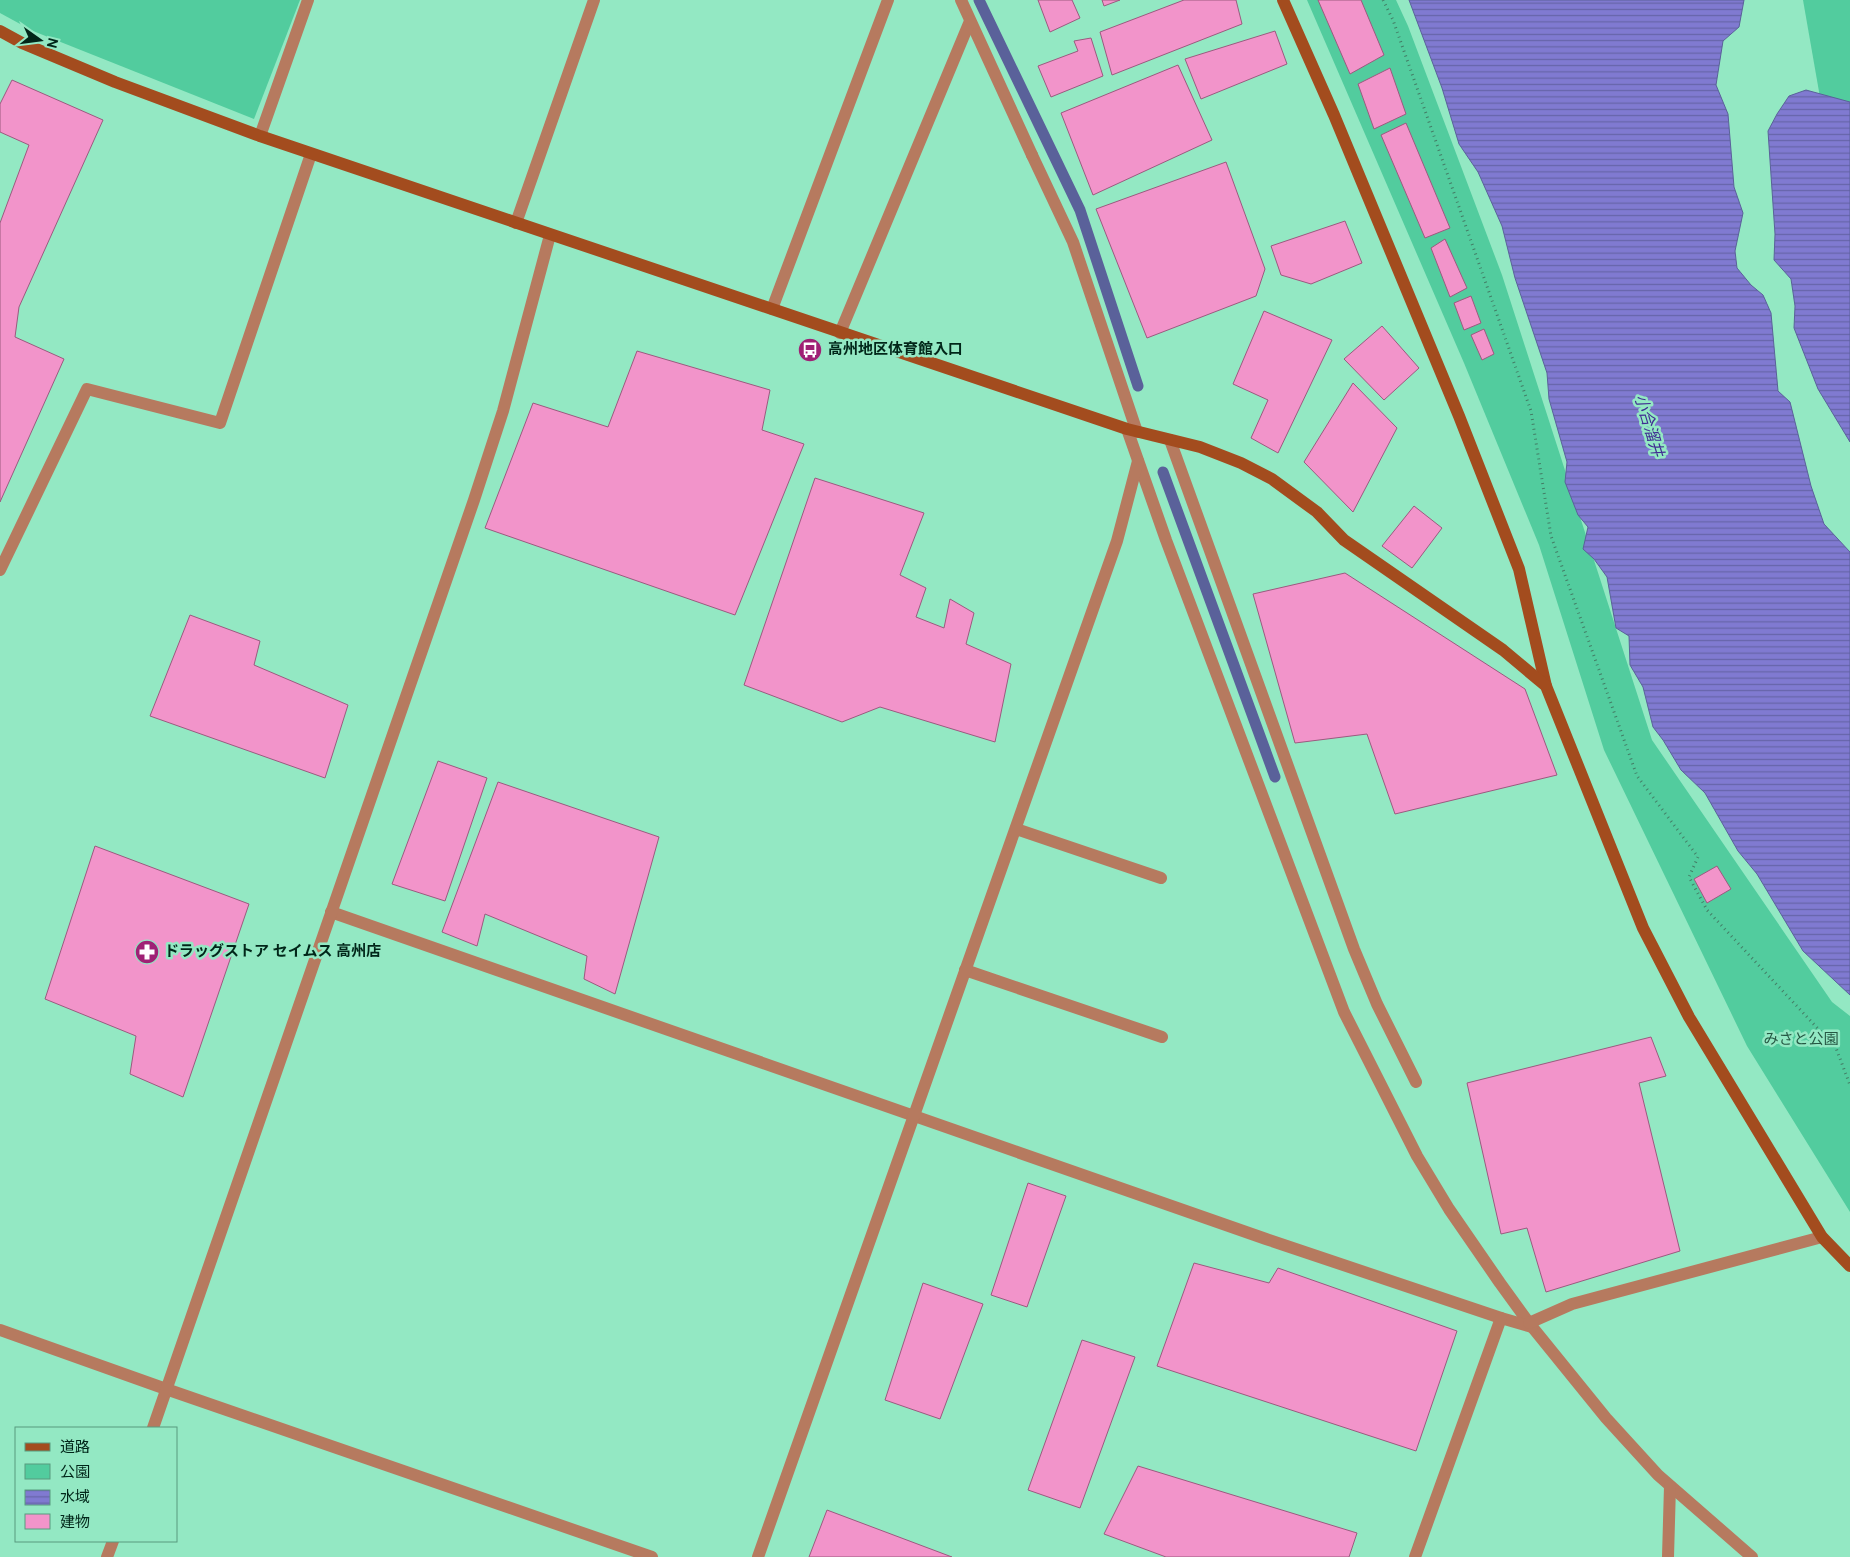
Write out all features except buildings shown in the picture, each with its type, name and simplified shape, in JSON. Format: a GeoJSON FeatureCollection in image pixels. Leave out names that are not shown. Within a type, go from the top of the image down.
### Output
{"type":"FeatureCollection","features":[{"type":"Feature","properties":{"kind":"street"},"geometry":{"type":"LineString","coordinates":[[260,136],[308,0]]}},
{"type":"Feature","properties":{"kind":"street"},"geometry":{"type":"LineString","coordinates":[[516,223],[594,0]]}},
{"type":"Feature","properties":{"kind":"street"},"geometry":{"type":"LineString","coordinates":[[772,309],[888,0]]}},
{"type":"Feature","properties":{"kind":"street"},"geometry":{"type":"LineString","coordinates":[[961,0],[1073,242],[1132,431],[1138,460],[1256,781],[1344,1012],[1417,1156],[1454,1216],[1531,1325],[1606,1418],[1658,1475],[1752,1557]]}},
{"type":"Feature","properties":{"kind":"street"},"geometry":{"type":"LineString","coordinates":[[1283,0],[1353,161],[1459,416],[1519,569],[1546,686],[1643,928],[1689,1017],[1822,1237],[1850,1266]]}},
{"type":"Feature","properties":{"kind":"street"},"geometry":{"type":"LineString","coordinates":[[840,333],[970,21]]}},
{"type":"Feature","properties":{"kind":"street"},"geometry":{"type":"LineString","coordinates":[[0,31],[22,43],[115,82],[311,154],[1132,431],[1170,440],[1241,463],[1272,479],[1316,512],[1344,540],[1503,650],[1546,686]]}},
{"type":"Feature","properties":{"kind":"street"},"geometry":{"type":"LineString","coordinates":[[0,570],[87,389],[220,422],[311,154]]}},
{"type":"Feature","properties":{"kind":"street"},"geometry":{"type":"LineString","coordinates":[[152,1427],[474,500],[502,411],[550,235]]}},
{"type":"Feature","properties":{"kind":"street"},"geometry":{"type":"LineString","coordinates":[[1170,440],[1354,949],[1376,1004],[1416,1082]]}},
{"type":"Feature","properties":{"kind":"street"},"geometry":{"type":"LineString","coordinates":[[758,1557],[1117,541],[1138,460]]}},
{"type":"Feature","properties":{"kind":"street"},"geometry":{"type":"LineString","coordinates":[[1016,829],[1161,878]]}},
{"type":"Feature","properties":{"kind":"street"},"geometry":{"type":"LineString","coordinates":[[330,912],[1501,1318],[1531,1325],[1572,1304],[1822,1237]]}},
{"type":"Feature","properties":{"kind":"street"},"geometry":{"type":"LineString","coordinates":[[965,970],[1162,1037]]}},
{"type":"Feature","properties":{"kind":"street"},"geometry":{"type":"LineString","coordinates":[[1415,1557],[1501,1318]]}},
{"type":"Feature","properties":{"kind":"street"},"geometry":{"type":"LineString","coordinates":[[0,1330],[652,1557]]}},
{"type":"Feature","properties":{"kind":"street"},"geometry":{"type":"LineString","coordinates":[[1668,1557],[1670,1486]]}},
{"type":"Feature","properties":{"kind":"street"},"geometry":{"type":"LineString","coordinates":[[107,1557],[113,1542]]}},
{"type":"Feature","properties":{"kind":"path"},"geometry":{"type":"LineString","coordinates":[[1383,0],[1393,20],[1532,411],[1551,536],[1637,776],[1698,857],[1689,877],[1707,910],[1836,1048],[1850,1085]]}},
{"type":"Feature","properties":{"kind":"green space"},"geometry":{"type":"Polygon","coordinates":[[[0,0],[300,0],[254,119],[33,31],[0,13],[0,0]]]}},
{"type":"Feature","properties":{"kind":"green space","name":"みさと公園"},"geometry":{"type":"Polygon","coordinates":[[[1307,0],[1396,0],[1408,26],[1502,275],[1652,740],[1832,1002],[1850,1016],[1850,1212],[1747,1046],[1604,750],[1539,545],[1464,363],[1307,0]]]}},
{"type":"Feature","properties":{"kind":"green space"},"geometry":{"type":"Polygon","coordinates":[[[1803,0],[1850,0],[1850,269],[1803,0]]]}},
{"type":"Feature","properties":{"kind":"water","name":"小合溜井"},"geometry":{"type":"Polygon","coordinates":[[[1409,0],[1744,0],[1739,27],[1723,41],[1716,85],[1728,114],[1734,187],[1743,213],[1735,251],[1737,268],[1751,285],[1763,295],[1771,313],[1778,391],[1790,402],[1811,486],[1824,524],[1850,552],[1850,995],[1803,951],[1757,874],[1738,851],[1705,793],[1681,770],[1653,727],[1643,687],[1630,665],[1629,636],[1616,628],[1607,577],[1594,559],[1583,549],[1588,527],[1578,515],[1565,482],[1567,462],[1549,399],[1547,373],[1515,278],[1502,226],[1478,172],[1459,144],[1442,88],[1409,0]]]}},
{"type":"Feature","properties":{"kind":"water"},"geometry":{"type":"Polygon","coordinates":[[[1806,90],[1850,102],[1850,442],[1818,389],[1794,328],[1795,306],[1791,279],[1774,260],[1775,234],[1768,131],[1789,96],[1806,90]]]}},
{"type":"Feature","properties":{"kind":"waterway"},"geometry":{"type":"LineString","coordinates":[[979,0],[1080,210],[1138,386]]}},
{"type":"Feature","properties":{"kind":"waterway"},"geometry":{"type":"LineString","coordinates":[[1163,472],[1275,777]]}},
{"type":"Feature","properties":{"kind":"place","name":"高州地区体育館入口"},"geometry":{"type":"Point","coordinates":[810,350]}},
{"type":"Feature","properties":{"kind":"place","name":"ドラッグストア セイムス 高州店"},"geometry":{"type":"Point","coordinates":[147,952]}}]}
